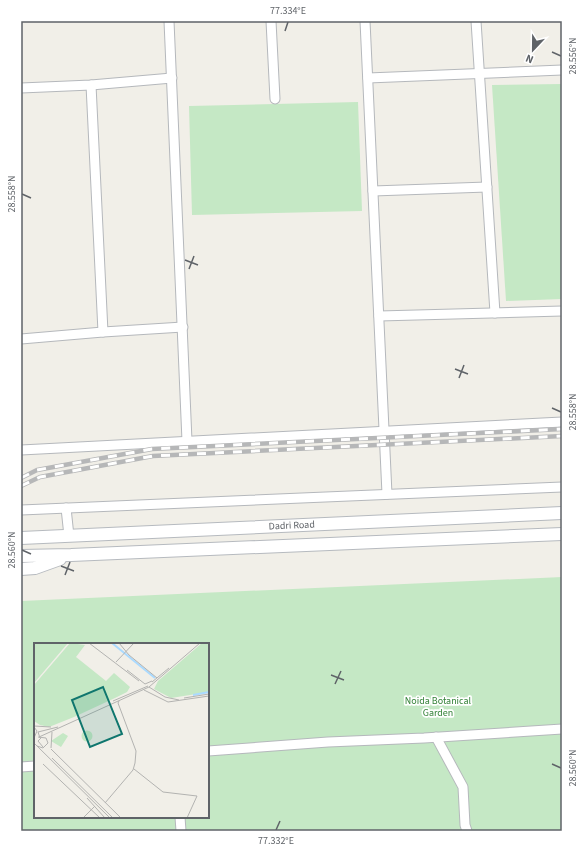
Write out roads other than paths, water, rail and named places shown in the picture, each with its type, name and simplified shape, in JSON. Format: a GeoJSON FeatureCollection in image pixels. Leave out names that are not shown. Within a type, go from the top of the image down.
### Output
{"type":"FeatureCollection","features":[{"type":"Feature","properties":{"kind":"main road","name":"Dadri Road"},"geometry":{"type":"LineString","coordinates":[[21,538],[562,514]]}},
{"type":"Feature","properties":{"kind":"main road","name":"Dadri Road"},"geometry":{"type":"LineString","coordinates":[[71,556],[562,534]]}},
{"type":"Feature","properties":{"kind":"main road"},"geometry":{"type":"LineString","coordinates":[[21,556],[71,556]]}},
{"type":"Feature","properties":{"kind":"main road"},"geometry":{"type":"LineString","coordinates":[[21,569],[35,568],[71,556]]}},
{"type":"Feature","properties":{"kind":"street"},"geometry":{"type":"LineString","coordinates":[[169,21],[188,441]]}},
{"type":"Feature","properties":{"kind":"street"},"geometry":{"type":"LineString","coordinates":[[271,21],[275,99]]}},
{"type":"Feature","properties":{"kind":"street"},"geometry":{"type":"LineString","coordinates":[[365,21],[387,494]]}},
{"type":"Feature","properties":{"kind":"street"},"geometry":{"type":"LineString","coordinates":[[476,21],[496,313]]}},
{"type":"Feature","properties":{"kind":"street"},"geometry":{"type":"LineString","coordinates":[[368,78],[562,70]]}},
{"type":"Feature","properties":{"kind":"street"},"geometry":{"type":"LineString","coordinates":[[21,88],[91,85],[172,78]]}},
{"type":"Feature","properties":{"kind":"street"},"geometry":{"type":"LineString","coordinates":[[91,85],[103,332]]}},
{"type":"Feature","properties":{"kind":"street"},"geometry":{"type":"LineString","coordinates":[[373,192],[487,187]]}},
{"type":"Feature","properties":{"kind":"street"},"geometry":{"type":"LineString","coordinates":[[379,316],[562,311]]}},
{"type":"Feature","properties":{"kind":"street"},"geometry":{"type":"LineString","coordinates":[[21,339],[183,327]]}},
{"type":"Feature","properties":{"kind":"street"},"geometry":{"type":"LineString","coordinates":[[21,450],[562,422]]}},
{"type":"Feature","properties":{"kind":"street"},"geometry":{"type":"LineString","coordinates":[[21,510],[562,487]]}},
{"type":"Feature","properties":{"kind":"street"},"geometry":{"type":"LineString","coordinates":[[66,508],[69,536]]}},
{"type":"Feature","properties":{"kind":"street"},"geometry":{"type":"LineString","coordinates":[[209,751],[328,742],[562,729]]}},
{"type":"Feature","properties":{"kind":"street"},"geometry":{"type":"LineString","coordinates":[[436,737],[463,788],[465,825],[467,831]]}},
{"type":"Feature","properties":{"kind":"street"},"geometry":{"type":"LineString","coordinates":[[21,767],[34,766]]}},
{"type":"Feature","properties":{"kind":"street"},"geometry":{"type":"LineString","coordinates":[[180,818],[181,831]]}},
{"type":"Feature","properties":{"kind":"railway"},"geometry":{"type":"LineString","coordinates":[[21,478],[37,470],[152,449],[562,429]]}},
{"type":"Feature","properties":{"kind":"railway"},"geometry":{"type":"LineString","coordinates":[[21,486],[40,477],[153,456],[562,436]]}},
{"type":"Feature","properties":{"kind":"park label","name":"Noida Botanical Garden"},"geometry":{"type":"Point","coordinates":[438,706]}}]}
